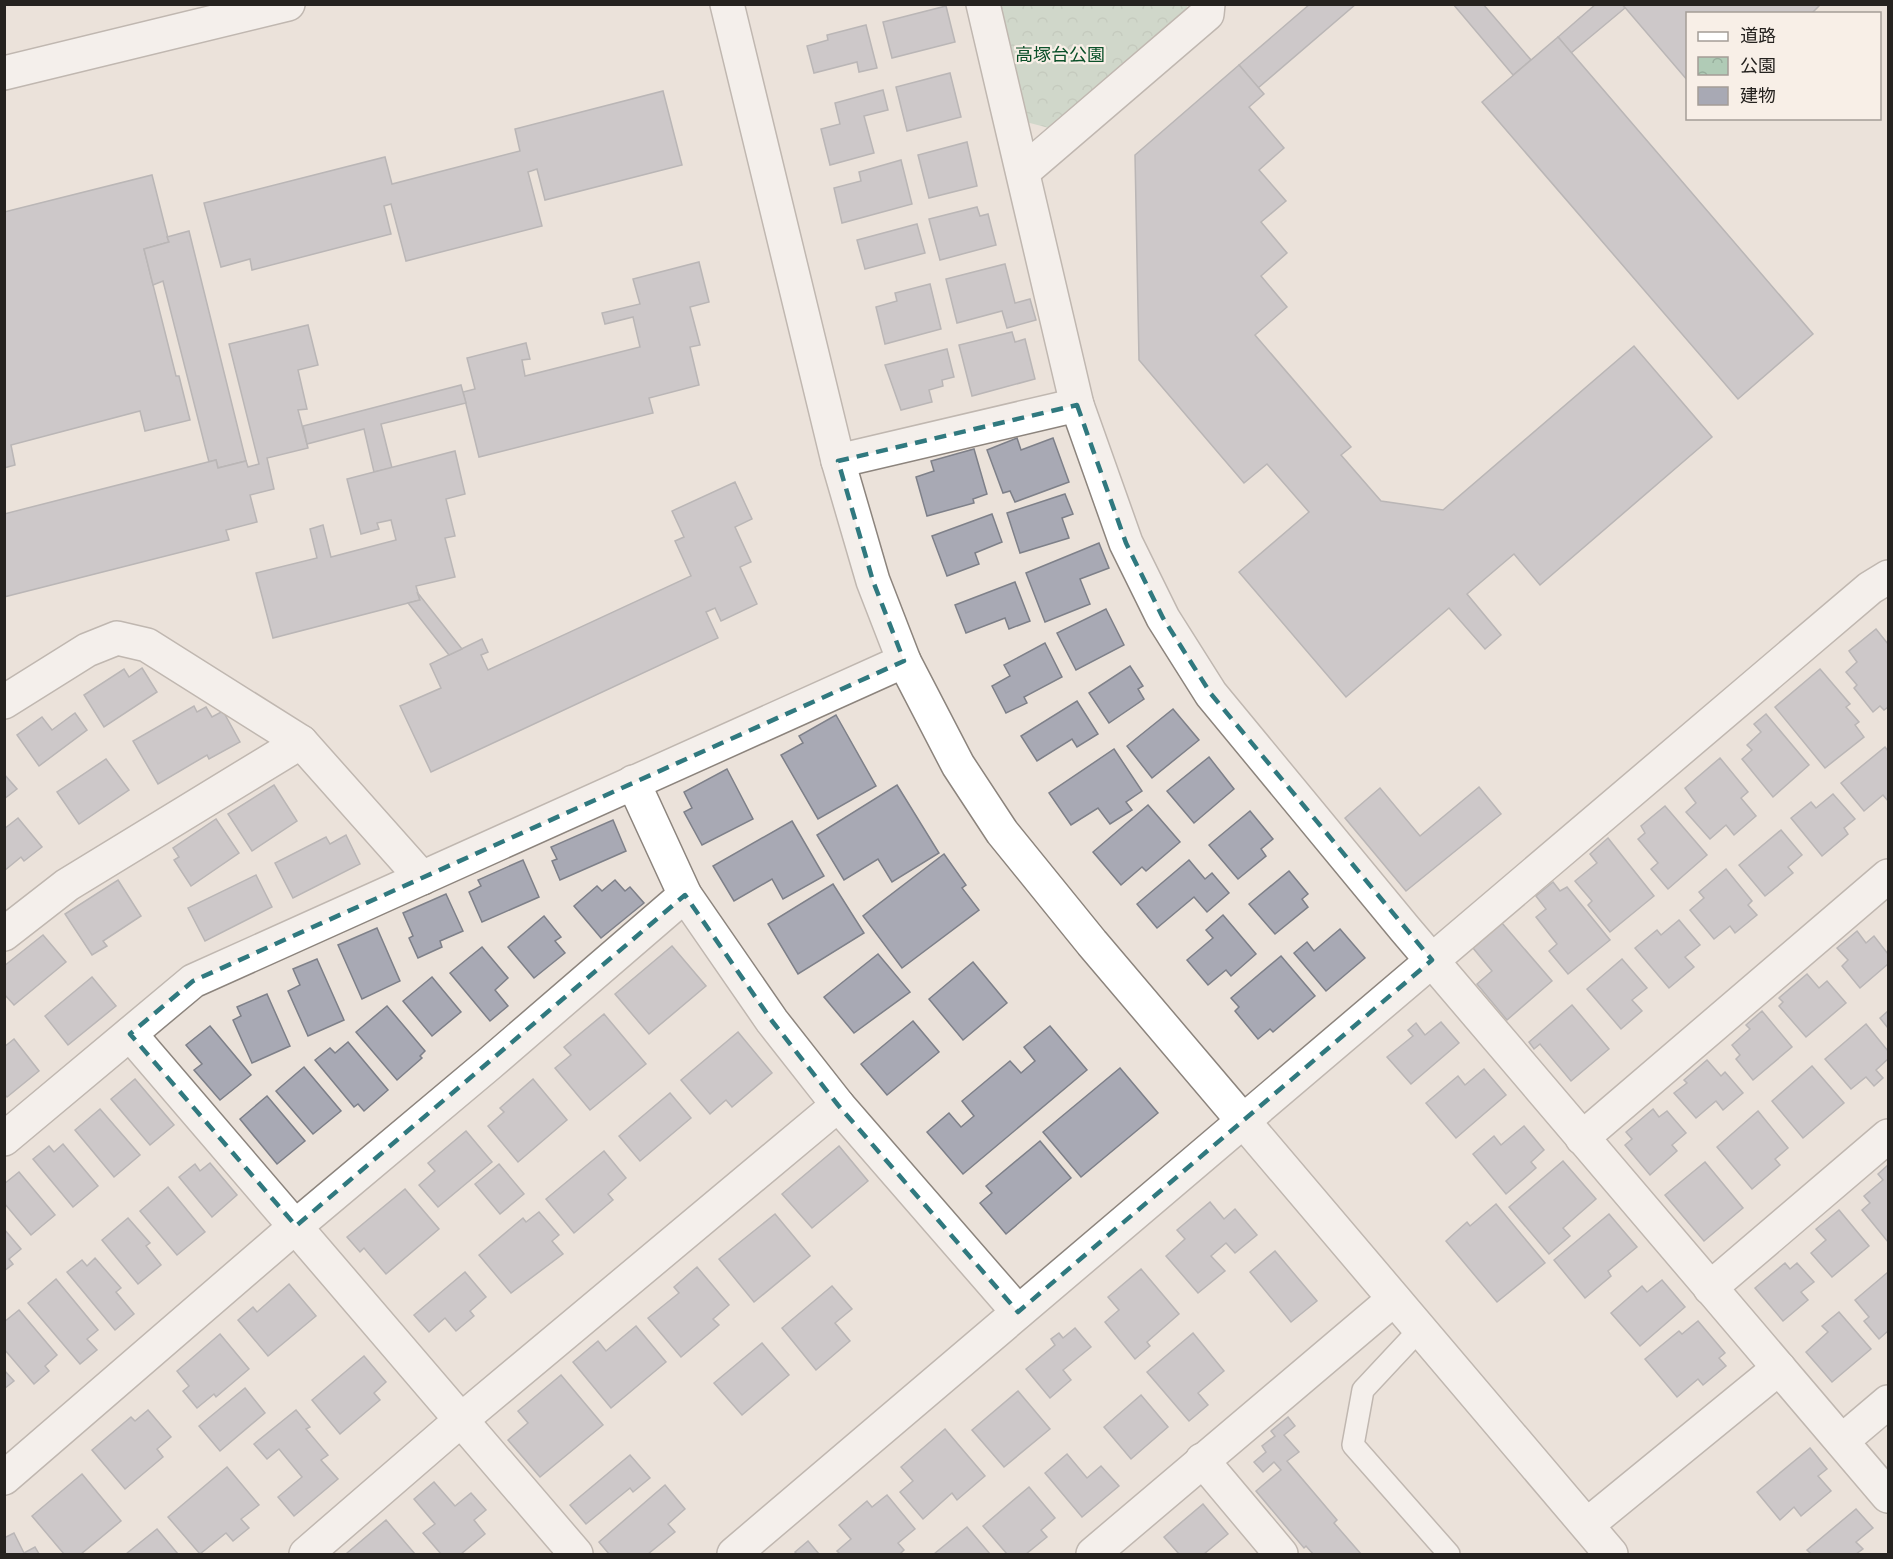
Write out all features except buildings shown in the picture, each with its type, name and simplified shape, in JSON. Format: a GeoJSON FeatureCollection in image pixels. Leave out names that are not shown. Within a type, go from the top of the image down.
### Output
{"type":"FeatureCollection","features":[{"type":"Feature","properties":{"kind":"street"},"geometry":{"type":"LineString","coordinates":[[4,73],[288,4]]}},
{"type":"Feature","properties":{"kind":"street"},"geometry":{"type":"LineString","coordinates":[[727,4],[838,461],[873,581],[904,661],[958,765],[1002,832],[1092,944],[1611,1554]]}},
{"type":"Feature","properties":{"kind":"street"},"geometry":{"type":"LineString","coordinates":[[983,4],[1024,171],[1077,405],[1126,543],[1163,618],[1211,694],[1582,1138],[1888,1496]]}},
{"type":"Feature","properties":{"kind":"street"},"geometry":{"type":"LineString","coordinates":[[1024,171],[1207,14],[1208,4]]}},
{"type":"Feature","properties":{"kind":"street"},"geometry":{"type":"LineString","coordinates":[[838,461],[1077,405]]}},
{"type":"Feature","properties":{"kind":"street"},"geometry":{"type":"LineString","coordinates":[[734,1554],[1870,588],[1888,577]]}},
{"type":"Feature","properties":{"kind":"street"},"geometry":{"type":"LineString","coordinates":[[4,702],[87,650],[117,638],[147,645],[301,742],[422,878]]}},
{"type":"Feature","properties":{"kind":"street"},"geometry":{"type":"LineString","coordinates":[[4,1139],[193,981],[904,661]]}},
{"type":"Feature","properties":{"kind":"street"},"geometry":{"type":"LineString","coordinates":[[4,934],[67,885],[301,742]]}},
{"type":"Feature","properties":{"kind":"street"},"geometry":{"type":"LineString","coordinates":[[633,782],[685,895],[772,1021],[838,1105],[1018,1312]]}},
{"type":"Feature","properties":{"kind":"street"},"geometry":{"type":"LineString","coordinates":[[1582,1138],[1888,876]]}},
{"type":"Feature","properties":{"kind":"street"},"geometry":{"type":"LineString","coordinates":[[4,1478],[685,895]]}},
{"type":"Feature","properties":{"kind":"street"},"geometry":{"type":"LineString","coordinates":[[130,1034],[576,1554]]}},
{"type":"Feature","properties":{"kind":"street"},"geometry":{"type":"LineString","coordinates":[[306,1554],[461,1420],[838,1105]]}},
{"type":"Feature","properties":{"kind":"street"},"geometry":{"type":"LineString","coordinates":[[1710,1288],[1888,1137]]}},
{"type":"Feature","properties":{"kind":"street"},"geometry":{"type":"LineString","coordinates":[[1093,1554],[1394,1299]]}},
{"type":"Feature","properties":{"kind":"street"},"geometry":{"type":"LineString","coordinates":[[1587,1525],[1779,1368]]}},
{"type":"Feature","properties":{"kind":"street"},"geometry":{"type":"LineString","coordinates":[[1842,1441],[1888,1402]]}},
{"type":"Feature","properties":{"kind":"street"},"geometry":{"type":"LineString","coordinates":[[1202,1460],[1281,1554]]}},
{"type":"Feature","properties":{"kind":"lane"},"geometry":{"type":"LineString","coordinates":[[1420,1329],[1363,1390],[1353,1445],[1449,1554]]}},
{"type":"Feature","properties":{"kind":"highlighted area"},"geometry":{"type":"Polygon","coordinates":[[[1077,405],[1126,543],[1163,618],[1211,694],[1432,960],[1018,1312],[838,1105],[772,1021],[685,895],[296,1226],[130,1034],[193,981],[904,661],[873,581],[838,461],[1077,405]]]}},
{"type":"Feature","properties":{"kind":"green space","name":"高塚台公園"},"geometry":{"type":"Polygon","coordinates":[[[999,5],[1188,5],[1184,13],[1049,128],[1026,122],[999,5]]]}}]}
